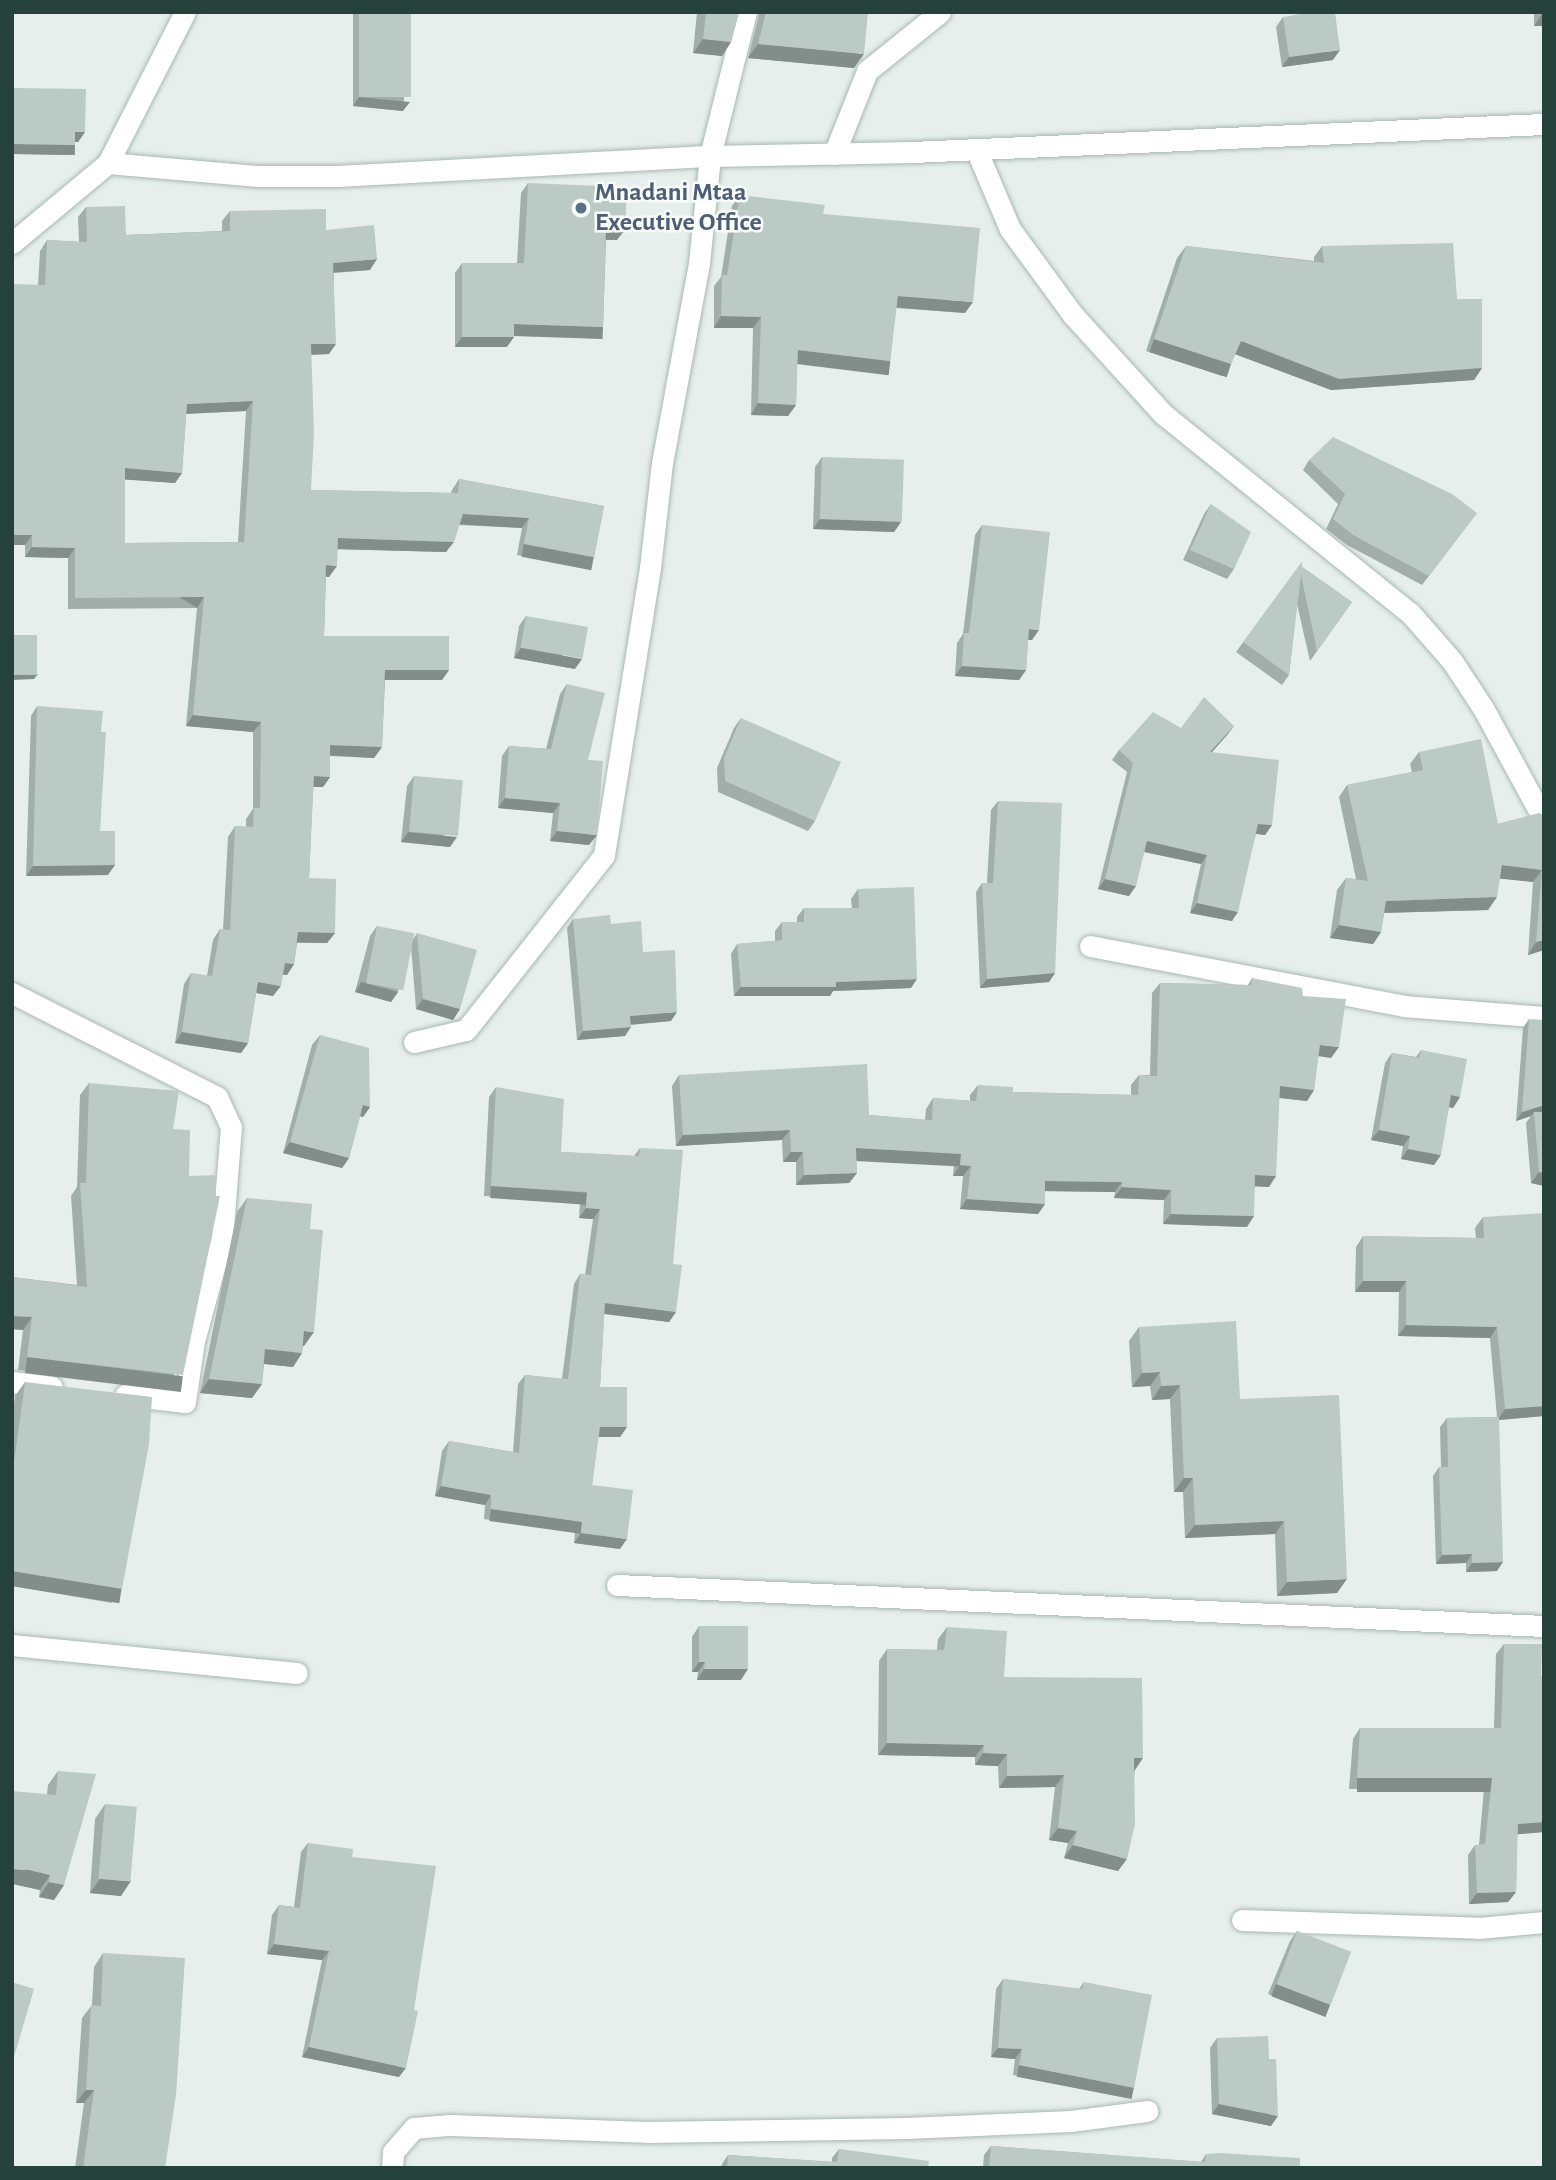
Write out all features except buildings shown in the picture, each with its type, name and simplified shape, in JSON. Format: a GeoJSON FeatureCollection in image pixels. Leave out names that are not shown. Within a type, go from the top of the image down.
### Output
{"type":"FeatureCollection","features":[{"type":"Feature","properties":{"kind":"street"},"geometry":{"type":"LineString","coordinates":[[12,243],[108,163],[185,12]]}},
{"type":"Feature","properties":{"kind":"street"},"geometry":{"type":"LineString","coordinates":[[414,1042],[466,1030],[604,855],[650,568],[662,463],[699,263],[709,156],[747,12]]}},
{"type":"Feature","properties":{"kind":"street"},"geometry":{"type":"LineString","coordinates":[[834,155],[867,71],[940,12]]}},
{"type":"Feature","properties":{"kind":"street"},"geometry":{"type":"LineString","coordinates":[[108,163],[258,176],[337,176],[709,156],[834,155],[1544,124]]}},
{"type":"Feature","properties":{"kind":"street"},"geometry":{"type":"LineString","coordinates":[[976,149],[1010,229],[1073,315],[1163,414],[1410,613],[1452,661],[1544,820]]}},
{"type":"Feature","properties":{"kind":"street"},"geometry":{"type":"LineString","coordinates":[[1090,946],[1404,1006],[1544,1017]]}},
{"type":"Feature","properties":{"kind":"street"},"geometry":{"type":"LineString","coordinates":[[12,993],[217,1097],[231,1127],[222,1238],[194,1341],[186,1402],[106,1393]]}},
{"type":"Feature","properties":{"kind":"street"},"geometry":{"type":"LineString","coordinates":[[12,1382],[79,1390]]}},
{"type":"Feature","properties":{"kind":"street"},"geometry":{"type":"LineString","coordinates":[[617,1585],[1544,1626]]}},
{"type":"Feature","properties":{"kind":"street"},"geometry":{"type":"LineString","coordinates":[[12,1645],[297,1673]]}},
{"type":"Feature","properties":{"kind":"street"},"geometry":{"type":"LineString","coordinates":[[1242,1920],[1479,1928],[1544,1922]]}},
{"type":"Feature","properties":{"kind":"street"},"geometry":{"type":"LineString","coordinates":[[393,2168],[393,2152],[414,2128],[450,2125],[647,2132],[906,2128],[1071,2121],[1147,2111]]}},
{"type":"Feature","properties":{"kind":"place","name":"Mnadani Mtaa Executive Office"},"geometry":{"type":"Point","coordinates":[581,208]}}]}
